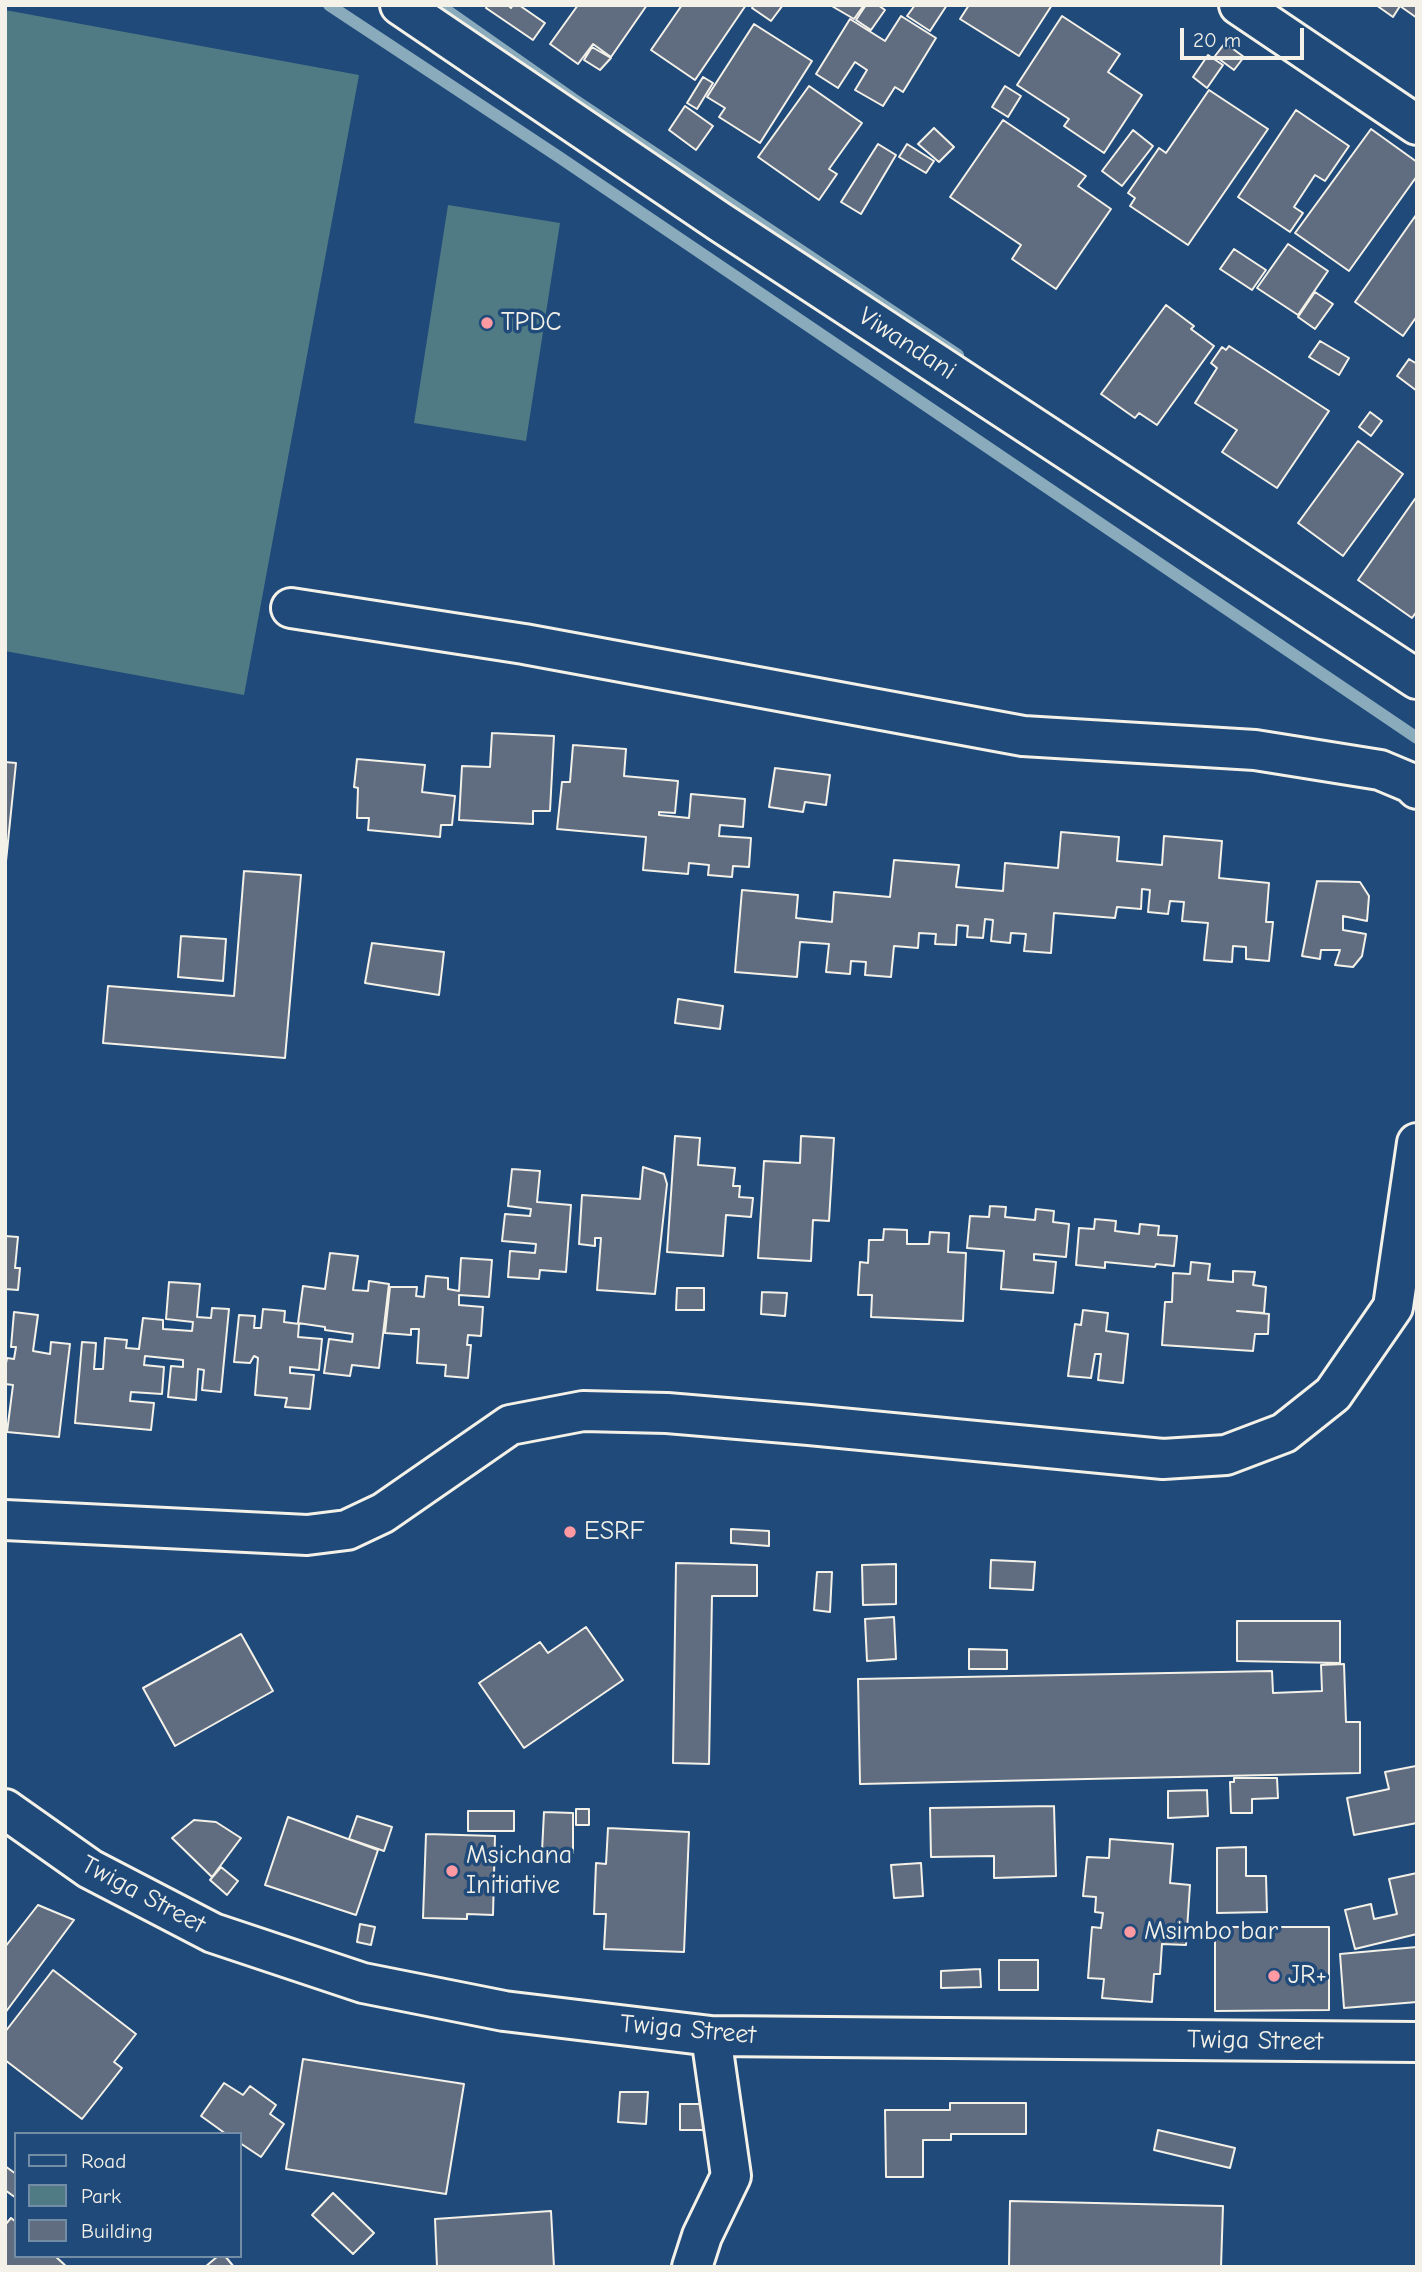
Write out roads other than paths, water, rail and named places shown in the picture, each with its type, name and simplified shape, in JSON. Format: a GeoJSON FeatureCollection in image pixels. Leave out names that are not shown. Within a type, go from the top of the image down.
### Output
{"type":"FeatureCollection","features":[{"type":"Feature","properties":{"kind":"street","name":"Viwandani"},"geometry":{"type":"LineString","coordinates":[[400,5],[720,222],[1417,678]]}},
{"type":"Feature","properties":{"kind":"street"},"geometry":{"type":"LineString","coordinates":[[1239,5],[1417,125]]}},
{"type":"Feature","properties":{"kind":"street"},"geometry":{"type":"LineString","coordinates":[[291,608],[524,644],[1023,736],[1255,750],[1368,768],[1411,783],[1417,789]]}},
{"type":"Feature","properties":{"kind":"street"},"geometry":{"type":"LineString","coordinates":[[5,1520],[307,1535],[347,1530],[383,1513],[510,1425],[583,1411],[667,1413],[745,1419],[1163,1459],[1226,1455],[1284,1433],[1333,1394],[1405,1314],[1417,1143]]}},
{"type":"Feature","properties":{"kind":"street","name":"Twiga Street"},"geometry":{"type":"LineString","coordinates":[[5,1810],[90,1869],[213,1933],[363,1983],[504,2011],[711,2036],[1417,2042]]}},
{"type":"Feature","properties":{"kind":"street"},"geometry":{"type":"LineString","coordinates":[[692,2267],[702,2236],[731,2176],[711,2036]]}},
{"type":"Feature","properties":{"kind":"waterway"},"geometry":{"type":"LineString","coordinates":[[329,5],[559,157],[1417,738]]}},
{"type":"Feature","properties":{"kind":"waterway"},"geometry":{"type":"LineString","coordinates":[[439,5],[573,99],[958,355]]}},
{"type":"Feature","properties":{"kind":"place","name":"TPDC"},"geometry":{"type":"Point","coordinates":[487,323]}},
{"type":"Feature","properties":{"kind":"place","name":"ESRF"},"geometry":{"type":"Point","coordinates":[570,1532]}},
{"type":"Feature","properties":{"kind":"place","name":"Msichana Initiative"},"geometry":{"type":"Point","coordinates":[452,1871]}},
{"type":"Feature","properties":{"kind":"place","name":"Msimbo bar"},"geometry":{"type":"Point","coordinates":[1130,1932]}},
{"type":"Feature","properties":{"kind":"place","name":"JR+"},"geometry":{"type":"Point","coordinates":[1274,1976]}}]}
